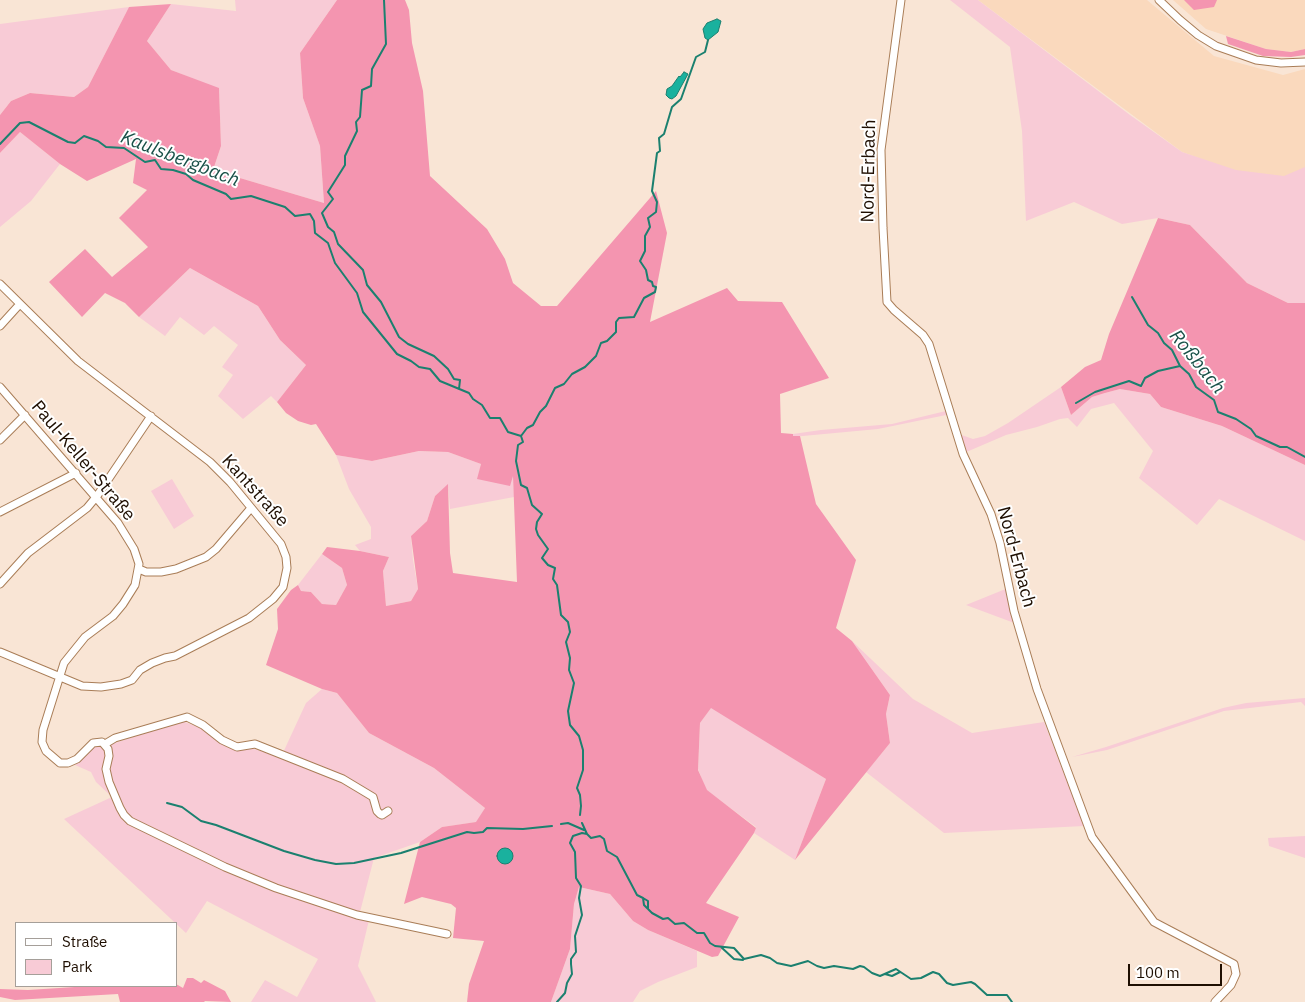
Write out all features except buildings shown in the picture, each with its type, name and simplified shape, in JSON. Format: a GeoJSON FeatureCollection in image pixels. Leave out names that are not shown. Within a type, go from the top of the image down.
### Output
{"type":"FeatureCollection","features":[{"type":"Feature","properties":{"kind":"street","name":"Nord-Erbach"},"geometry":{"type":"LineString","coordinates":[[901,0],[881,150],[887,302],[923,335],[929,344],[937,374],[952,414],[960,447],[991,514],[1002,550],[1014,611],[1037,689],[1092,837],[1154,922],[1234,964],[1236,974],[1231,985],[1215,1002]]}},
{"type":"Feature","properties":{"kind":"street"},"geometry":{"type":"LineString","coordinates":[[1159,0],[1198,35],[1224,50],[1268,62],[1305,62]]}},
{"type":"Feature","properties":{"kind":"street","name":"Kantstraße"},"geometry":{"type":"LineString","coordinates":[[0,284],[19,305],[78,361],[210,462],[230,482],[282,544],[287,568],[283,587],[273,599],[249,618],[176,656],[152,663],[140,670],[132,680],[121,684],[91,688],[82,686],[58,678],[0,652]]}},
{"type":"Feature","properties":{"kind":"street"},"geometry":{"type":"LineString","coordinates":[[0,326],[19,305]]}},
{"type":"Feature","properties":{"kind":"street","name":"Paul-Keller-Straße"},"geometry":{"type":"LineString","coordinates":[[0,387],[97,496],[126,534],[137,556],[139,569]]}},
{"type":"Feature","properties":{"kind":"street"},"geometry":{"type":"LineString","coordinates":[[0,440],[24,414]]}},
{"type":"Feature","properties":{"kind":"street"},"geometry":{"type":"LineString","coordinates":[[0,584],[28,552],[81,513],[97,496],[151,416]]}},
{"type":"Feature","properties":{"kind":"street"},"geometry":{"type":"LineString","coordinates":[[0,512],[76,473]]}},
{"type":"Feature","properties":{"kind":"street"},"geometry":{"type":"LineString","coordinates":[[251,508],[216,549],[206,557],[168,571],[146,572],[139,569],[135,585],[123,604],[113,616],[91,631],[64,663],[43,730],[42,742],[46,751],[60,763],[68,764],[93,743],[99,741],[105,744],[109,756],[106,769],[109,782],[124,816],[130,821],[226,867],[294,894],[357,915],[447,934]]}},
{"type":"Feature","properties":{"kind":"street"},"geometry":{"type":"LineString","coordinates":[[105,744],[115,738],[187,717],[222,740],[237,747],[255,744],[343,779],[373,797],[377,811],[380,814],[388,811]]}},
{"type":"Feature","properties":{"kind":"shaded area"},"geometry":{"type":"Polygon","coordinates":[[[337,0],[405,0],[409,10],[412,43],[423,91],[430,176],[487,229],[505,259],[513,283],[541,306],[557,306],[656,191],[667,233],[650,322],[727,288],[738,301],[782,302],[829,378],[780,394],[781,433],[800,436],[816,504],[856,560],[836,628],[852,641],[890,695],[886,714],[890,743],[795,860],[826,779],[711,708],[700,723],[698,770],[707,790],[756,828],[706,903],[739,917],[718,956],[712,957],[648,930],[633,921],[610,894],[579,887],[574,904],[570,949],[551,1002],[467,1002],[469,984],[484,941],[453,938],[456,908],[451,904],[422,897],[404,904],[420,842],[442,827],[476,822],[485,808],[434,768],[369,733],[337,693],[322,689],[266,665],[278,629],[277,609],[291,590],[298,585],[301,591],[311,592],[322,604],[336,605],[347,585],[342,568],[322,554],[327,547],[389,557],[383,571],[386,606],[411,601],[418,589],[411,536],[427,521],[435,496],[448,484],[450,553],[453,573],[517,582],[513,476],[510,486],[477,479],[481,464],[448,452],[419,451],[372,461],[336,455],[316,424],[311,425],[298,421],[286,413],[277,402],[306,365],[280,340],[258,306],[190,268],[139,317],[125,303],[105,293],[82,317],[49,282],[85,249],[112,277],[148,247],[119,218],[147,190],[133,183],[136,159],[87,181],[60,164],[20,132],[0,153],[0,115],[11,101],[30,93],[74,97],[88,87],[129,7],[171,4],[147,41],[171,70],[219,88],[221,146],[213,170],[324,203],[320,146],[303,98],[300,53],[337,0]]]}},
{"type":"Feature","properties":{"kind":"shaded area"},"geometry":{"type":"Polygon","coordinates":[[[978,0],[1147,0],[1214,56],[1283,75],[1305,69],[1305,170],[1290,178],[1237,172],[1182,152],[978,0]]]}},
{"type":"Feature","properties":{"kind":"shaded area"},"geometry":{"type":"Polygon","coordinates":[[[1173,0],[1305,0],[1305,49],[1291,52],[1266,49],[1206,29],[1173,0]]]}},
{"type":"Feature","properties":{"kind":"shaded area"},"geometry":{"type":"Polygon","coordinates":[[[1184,0],[1217,0],[1214,7],[1194,10],[1184,0]]]}},
{"type":"Feature","properties":{"kind":"shaded area"},"geometry":{"type":"Polygon","coordinates":[[[1226,36],[1266,49],[1291,52],[1305,49],[1305,55],[1291,57],[1263,56],[1228,44],[1226,36]]]}},
{"type":"Feature","properties":{"kind":"shaded area"},"geometry":{"type":"Polygon","coordinates":[[[1158,218],[1190,225],[1247,283],[1288,303],[1305,303],[1305,465],[1222,426],[1161,407],[1150,394],[1120,389],[1092,397],[1071,415],[1061,387],[1085,367],[1101,360],[1109,334],[1158,218]]]}},
{"type":"Feature","properties":{"kind":"shaded area"},"geometry":{"type":"Polygon","coordinates":[[[187,978],[193,978],[201,983],[204,980],[225,991],[231,1002],[120,1002],[118,994],[15,1000],[0,997],[0,989],[178,987],[178,985],[183,988],[187,978]]]}},
{"type":"Feature","properties":{"kind":"green space"},"geometry":{"type":"Polygon","coordinates":[[[235,0],[337,0],[300,53],[303,98],[320,146],[324,203],[213,170],[221,146],[219,89],[171,70],[147,41],[171,4],[236,11],[235,0]]]}},
{"type":"Feature","properties":{"kind":"green space"},"geometry":{"type":"Polygon","coordinates":[[[950,0],[978,0],[1182,152],[1236,170],[1284,176],[1305,167],[1305,303],[1288,303],[1247,283],[1190,225],[1158,218],[1122,224],[1074,202],[1026,221],[1022,131],[1010,47],[950,0]]]}},
{"type":"Feature","properties":{"kind":"green space"},"geometry":{"type":"Polygon","coordinates":[[[129,7],[88,87],[74,97],[30,93],[11,101],[0,115],[0,24],[129,7]]]}},
{"type":"Feature","properties":{"kind":"green space"},"geometry":{"type":"Polygon","coordinates":[[[20,132],[60,164],[31,201],[0,227],[0,153],[20,132]]]}},
{"type":"Feature","properties":{"kind":"green space"},"geometry":{"type":"Polygon","coordinates":[[[190,268],[258,306],[280,340],[306,365],[277,402],[271,396],[243,419],[218,396],[233,375],[222,367],[238,345],[214,326],[204,335],[180,317],[165,336],[139,317],[190,268]]]}},
{"type":"Feature","properties":{"kind":"green space"},"geometry":{"type":"Polygon","coordinates":[[[1061,387],[1071,415],[1092,397],[1120,389],[1150,394],[1161,407],[1222,426],[1305,465],[1305,541],[1219,499],[1197,525],[1139,478],[1153,451],[1114,403],[1091,409],[1077,427],[1068,418],[1060,419],[1006,435],[964,453],[956,433],[973,439],[985,436],[1008,423],[1061,387]]]}},
{"type":"Feature","properties":{"kind":"green space"},"geometry":{"type":"Polygon","coordinates":[[[950,410],[951,414],[878,429],[792,437],[793,434],[821,430],[892,424],[950,410]]]}},
{"type":"Feature","properties":{"kind":"green space"},"geometry":{"type":"Polygon","coordinates":[[[419,451],[448,452],[481,464],[478,479],[513,474],[514,497],[450,509],[448,485],[435,496],[427,521],[411,536],[418,589],[411,601],[386,606],[383,571],[389,557],[360,551],[355,545],[371,539],[371,527],[349,489],[336,455],[372,461],[419,451]]]}},
{"type":"Feature","properties":{"kind":"green space"},"geometry":{"type":"Polygon","coordinates":[[[172,479],[194,516],[174,529],[151,491],[172,479]]]}},
{"type":"Feature","properties":{"kind":"green space"},"geometry":{"type":"Polygon","coordinates":[[[322,554],[342,568],[347,585],[336,605],[322,604],[311,592],[301,591],[298,585],[322,554]]]}},
{"type":"Feature","properties":{"kind":"green space"},"geometry":{"type":"Polygon","coordinates":[[[1008,588],[1017,624],[966,605],[1008,588]]]}},
{"type":"Feature","properties":{"kind":"green space"},"geometry":{"type":"Polygon","coordinates":[[[852,641],[913,699],[972,733],[1044,722],[1084,826],[944,833],[866,772],[890,743],[886,714],[890,695],[852,641]]]}},
{"type":"Feature","properties":{"kind":"green space"},"geometry":{"type":"Polygon","coordinates":[[[322,689],[337,693],[369,733],[434,768],[485,808],[477,822],[442,827],[420,842],[374,858],[360,912],[369,920],[358,966],[376,1002],[251,1002],[265,980],[297,997],[318,959],[207,901],[186,933],[178,926],[178,922],[174,922],[64,819],[112,797],[96,782],[91,772],[75,765],[95,744],[101,744],[103,747],[182,721],[201,728],[220,741],[237,749],[254,749],[281,757],[306,703],[322,689]]]}},
{"type":"Feature","properties":{"kind":"green space"},"geometry":{"type":"Polygon","coordinates":[[[1305,698],[1305,706],[1301,702],[1224,711],[1107,750],[1072,757],[1223,708],[1246,703],[1305,698]]]}},
{"type":"Feature","properties":{"kind":"green space"},"geometry":{"type":"Polygon","coordinates":[[[711,707],[826,779],[795,860],[754,833],[756,827],[706,790],[698,769],[700,723],[711,707]]]}},
{"type":"Feature","properties":{"kind":"green space"},"geometry":{"type":"Polygon","coordinates":[[[1305,836],[1305,858],[1269,846],[1268,838],[1305,836]]]}},
{"type":"Feature","properties":{"kind":"green space"},"geometry":{"type":"Polygon","coordinates":[[[579,887],[610,894],[633,921],[648,930],[697,951],[697,967],[640,991],[633,1002],[551,1002],[570,949],[574,904],[579,887]]]}},
{"type":"Feature","properties":{"kind":"water"},"geometry":{"type":"Polygon","coordinates":[[[717,19],[721,21],[718,32],[708,40],[705,38],[703,29],[707,23],[717,19]]]}},
{"type":"Feature","properties":{"kind":"water"},"geometry":{"type":"Polygon","coordinates":[[[684,72],[688,74],[676,96],[672,99],[669,98],[666,95],[667,89],[684,72]]]}},
{"type":"Feature","properties":{"kind":"water"},"geometry":{"type":"Polygon","coordinates":[[[505,848],[511,850],[513,856],[511,862],[505,864],[499,862],[497,856],[499,850],[505,848]]]}},
{"type":"Feature","properties":{"kind":"waterway"},"geometry":{"type":"LineString","coordinates":[[384,0],[386,44],[372,69],[371,86],[362,90],[360,117],[356,122],[357,131],[345,156],[345,165],[328,192],[333,199],[322,213],[328,227],[334,232],[338,244],[363,270],[367,285],[381,302],[399,337],[408,344],[434,356],[448,369],[454,379],[460,380],[459,389]]}},
{"type":"Feature","properties":{"kind":"waterway"},"geometry":{"type":"LineString","coordinates":[[580,815],[580,795],[577,788],[583,770],[583,750],[579,736],[570,725],[568,711],[574,683],[569,670],[570,658],[566,642],[570,632],[568,622],[561,615],[557,585],[553,579],[555,568],[548,565],[542,558],[548,549],[536,529],[537,522],[542,514],[532,505],[527,488],[521,485],[516,461],[518,445],[523,442],[521,436],[527,428],[533,425],[555,388],[564,384],[572,374],[585,367],[596,356],[601,343],[607,341],[616,332],[616,322],[619,318],[634,317],[644,298],[655,292],[656,287],[648,280],[646,270],[640,261],[645,251],[645,236],[650,227],[648,218],[656,212],[657,202],[652,191],[657,153],[660,151],[659,138],[664,134],[672,107],[681,99],[696,57],[705,52],[708,40]]}},
{"type":"Feature","properties":{"kind":"waterway","name":"Kaulsbergbach"},"geometry":{"type":"LineString","coordinates":[[0,144],[20,123],[29,122],[68,142],[75,143],[84,136],[98,141],[106,147],[124,148],[145,162],[155,160],[161,169],[186,174],[193,180],[226,194],[231,199],[251,196],[285,207],[295,216],[310,214],[314,221],[315,233],[328,243],[335,263],[357,293],[363,312],[397,354],[419,367],[430,369],[440,381],[469,393],[473,399],[482,405],[490,418],[500,418],[508,432],[521,436]]}},
{"type":"Feature","properties":{"kind":"waterway","name":"Roßbach"},"geometry":{"type":"LineString","coordinates":[[1132,297],[1148,325],[1158,333],[1164,343],[1172,350],[1180,366],[1189,374],[1196,387],[1214,400],[1218,412],[1236,419],[1251,429],[1256,436],[1280,447],[1287,447],[1305,457]]}},
{"type":"Feature","properties":{"kind":"waterway"},"geometry":{"type":"LineString","coordinates":[[1076,403],[1095,392],[1129,381],[1141,386],[1145,378],[1158,371],[1180,366]]}},
{"type":"Feature","properties":{"kind":"waterway"},"geometry":{"type":"LineString","coordinates":[[167,803],[182,807],[201,821],[284,851],[336,864],[354,863],[401,853],[467,832],[483,832],[487,828],[523,829],[552,826]]}},
{"type":"Feature","properties":{"kind":"waterway"},"geometry":{"type":"LineString","coordinates":[[561,824],[568,823],[584,830]]}},
{"type":"Feature","properties":{"kind":"waterway"},"geometry":{"type":"LineString","coordinates":[[582,823],[587,834]]}},
{"type":"Feature","properties":{"kind":"waterway"},"geometry":{"type":"LineString","coordinates":[[557,1002],[565,993],[567,983],[572,974],[571,959],[576,952],[575,936],[582,915],[579,898],[581,886],[576,878],[575,852],[570,843],[573,836],[582,833],[587,834],[591,838],[600,836],[604,839],[607,851],[617,857],[637,895],[643,898],[644,905],[652,913],[663,919],[668,918],[675,924],[684,923],[697,933],[704,933],[710,943],[715,946],[734,948],[744,959],[761,955],[777,963],[791,966],[808,961],[824,968],[834,966],[853,969],[860,966],[880,976],[896,969],[911,979],[921,978],[933,972],[939,974],[947,983],[953,985],[971,982],[987,995],[1007,995],[1012,1002]]}},
{"type":"Feature","properties":{"kind":"waterway"},"geometry":{"type":"LineString","coordinates":[[643,898],[648,901],[648,909]]}},
{"type":"Feature","properties":{"kind":"waterway"},"geometry":{"type":"LineString","coordinates":[[721,947],[734,959],[743,960]]}},
{"type":"Feature","properties":{"kind":"waterway"},"geometry":{"type":"LineString","coordinates":[[885,974],[892,976],[900,972]]}}]}
